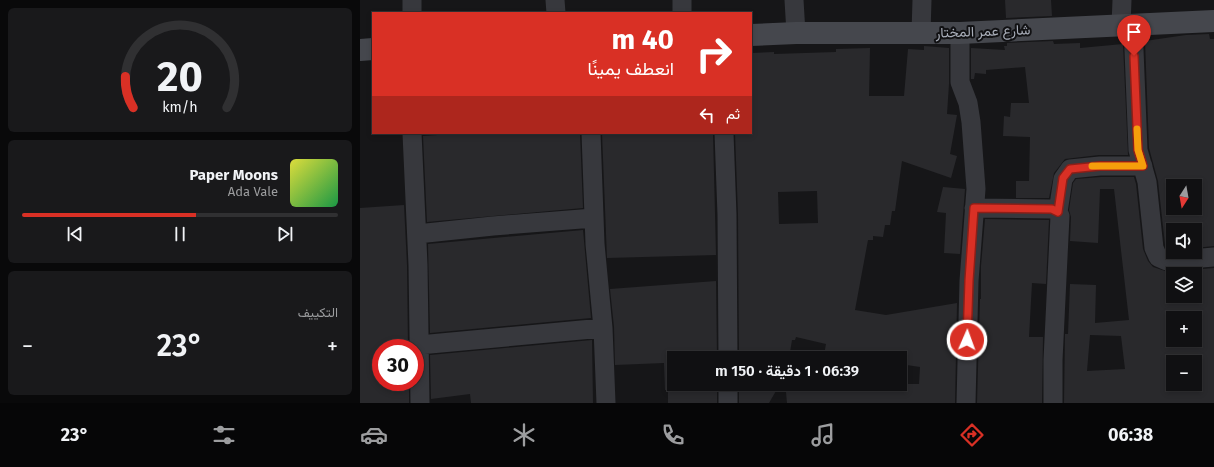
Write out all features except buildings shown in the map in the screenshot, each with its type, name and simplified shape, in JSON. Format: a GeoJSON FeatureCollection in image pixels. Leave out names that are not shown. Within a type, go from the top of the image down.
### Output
{"type":"FeatureCollection","features":[{"type":"Feature","properties":{"kind":"street"},"geometry":{"type":"LineString","coordinates":[[412,0],[412,12]]}},
{"type":"Feature","properties":{"kind":"street"},"geometry":{"type":"LineString","coordinates":[[555,0],[556,12]]}},
{"type":"Feature","properties":{"kind":"street"},"geometry":{"type":"LineString","coordinates":[[682,0],[682,12]]}},
{"type":"Feature","properties":{"kind":"street"},"geometry":{"type":"LineString","coordinates":[[794,0],[796,33]]}},
{"type":"Feature","properties":{"kind":"street"},"geometry":{"type":"LineString","coordinates":[[921,33],[922,0]]}},
{"type":"Feature","properties":{"kind":"street"},"geometry":{"type":"LineString","coordinates":[[1122,0],[1127,25],[1138,150],[1147,182],[1154,248],[1158,257],[1167,261],[1214,257]]}},
{"type":"Feature","properties":{"kind":"street","name":"شارع عمر المختار"},"geometry":{"type":"LineString","coordinates":[[752,35],[796,33],[960,33],[1214,21]]}},
{"type":"Feature","properties":{"kind":"street"},"geometry":{"type":"LineString","coordinates":[[960,33],[960,82],[968,102],[971,122],[976,189],[969,281],[966,403]]}},
{"type":"Feature","properties":{"kind":"street"},"geometry":{"type":"LineString","coordinates":[[360,50],[372,50]]}},
{"type":"Feature","properties":{"kind":"street"},"geometry":{"type":"LineString","coordinates":[[412,134],[417,234],[419,339]]}},
{"type":"Feature","properties":{"kind":"street"},"geometry":{"type":"LineString","coordinates":[[591,134],[595,244],[603,328],[606,403]]}},
{"type":"Feature","properties":{"kind":"street"},"geometry":{"type":"LineString","coordinates":[[724,134],[728,215],[728,351]]}},
{"type":"Feature","properties":{"kind":"street"},"geometry":{"type":"LineString","coordinates":[[1053,403],[1053,360],[1061,225],[1058,212],[1063,178],[1070,169],[1100,166],[1143,166]]}},
{"type":"Feature","properties":{"kind":"street"},"geometry":{"type":"LineString","coordinates":[[974,208],[1052,209],[1058,212]]}},
{"type":"Feature","properties":{"kind":"street"},"geometry":{"type":"LineString","coordinates":[[417,234],[594,218]]}},
{"type":"Feature","properties":{"kind":"street"},"geometry":{"type":"LineString","coordinates":[[424,345],[603,328]]}},
{"type":"Feature","properties":{"kind":"street"},"geometry":{"type":"LineString","coordinates":[[420,391],[420,403]]}},
{"type":"Feature","properties":{"kind":"street"},"geometry":{"type":"LineString","coordinates":[[728,391],[728,403]]}},
{"type":"Feature","properties":{"kind":"slow traffic"},"geometry":{"type":"LineString","coordinates":[[1092,166],[1143,166],[1138,150],[1137,129]]}},
{"type":"Feature","properties":{"kind":"route"},"geometry":{"type":"LineString","coordinates":[[967,340],[974,208],[1052,209],[1058,212],[1063,178],[1070,169],[1100,166],[1143,166],[1138,150],[1134,56]]}}]}
